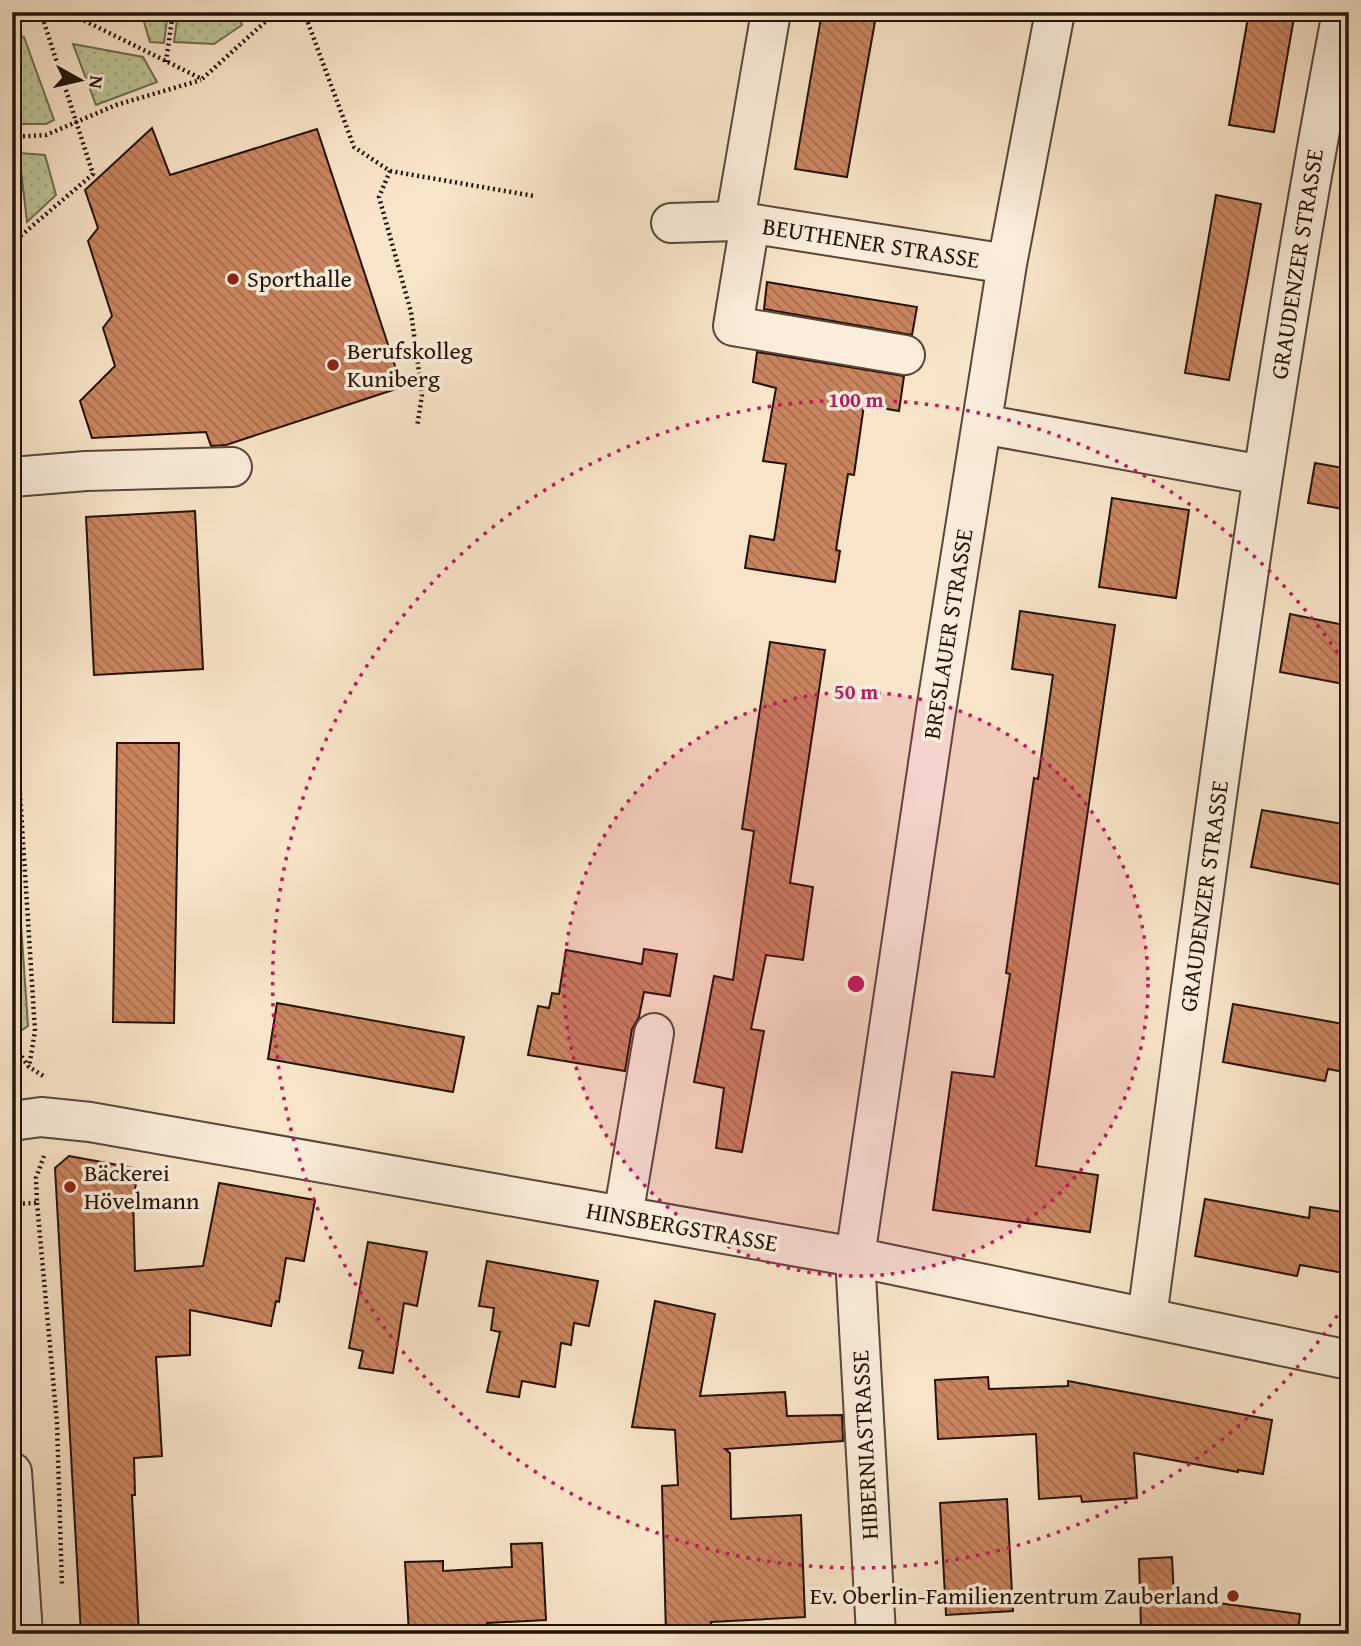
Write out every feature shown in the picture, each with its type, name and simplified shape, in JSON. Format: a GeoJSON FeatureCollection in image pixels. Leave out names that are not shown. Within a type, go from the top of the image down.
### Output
{"type":"FeatureCollection","features":[{"type":"Feature","properties":{"kind":"street","name":"BEUTHENER STRASSE"},"geometry":{"type":"LineString","coordinates":[[743,222],[771,12]]}},
{"type":"Feature","properties":{"kind":"street","name":"BRESLAUER STRASSE"},"geometry":{"type":"LineString","coordinates":[[855,1257],[935,717],[1007,264],[1055,12]]}},
{"type":"Feature","properties":{"kind":"street","name":"GRAUDENZER STRASSE"},"geometry":{"type":"LineString","coordinates":[[1147,1317],[1262,475],[1311,174],[1342,12]]}},
{"type":"Feature","properties":{"kind":"street","name":"BEUTHENER STRASSE"},"geometry":{"type":"LineString","coordinates":[[671,223],[743,222],[1007,264]]}},
{"type":"Feature","properties":{"kind":"street"},"geometry":{"type":"LineString","coordinates":[[743,222],[733,326],[905,355]]}},
{"type":"Feature","properties":{"kind":"street"},"geometry":{"type":"LineString","coordinates":[[982,424],[1262,475]]}},
{"type":"Feature","properties":{"kind":"street"},"geometry":{"type":"LineString","coordinates":[[12,477],[86,471],[232,467]]}},
{"type":"Feature","properties":{"kind":"street"},"geometry":{"type":"LineString","coordinates":[[623,1216],[654,1033]]}},
{"type":"Feature","properties":{"kind":"street","name":"HINSBERGSTRASSE"},"geometry":{"type":"LineString","coordinates":[[12,1121],[41,1117],[66,1118],[855,1257],[1349,1360]]}},
{"type":"Feature","properties":{"kind":"street","name":"HIBERNIASTRASSE"},"geometry":{"type":"LineString","coordinates":[[855,1257],[876,1634]]}},
{"type":"Feature","properties":{"kind":"street"},"geometry":{"type":"LineString","coordinates":[[12,1472],[23,1634]]}},
{"type":"Feature","properties":{"kind":"path"},"geometry":{"type":"LineString","coordinates":[[36,12],[75,16],[202,79]]}},
{"type":"Feature","properties":{"kind":"path"},"geometry":{"type":"LineString","coordinates":[[166,62],[173,12]]}},
{"type":"Feature","properties":{"kind":"path"},"geometry":{"type":"LineString","coordinates":[[12,137],[46,135],[140,96],[202,79],[276,12]]}},
{"type":"Feature","properties":{"kind":"path"},"geometry":{"type":"LineString","coordinates":[[304,12],[354,147],[390,171],[534,196]]}},
{"type":"Feature","properties":{"kind":"path"},"geometry":{"type":"LineString","coordinates":[[12,189],[16,239],[93,174],[41,13]]}},
{"type":"Feature","properties":{"kind":"path"},"geometry":{"type":"LineString","coordinates":[[390,171],[379,197],[411,312],[422,395],[417,427]]}},
{"type":"Feature","properties":{"kind":"path"},"geometry":{"type":"LineString","coordinates":[[12,653],[14,731],[35,1031],[29,1067]]}},
{"type":"Feature","properties":{"kind":"path"},"geometry":{"type":"LineString","coordinates":[[37,1203],[57,1423],[63,1594]]}},
{"type":"Feature","properties":{"kind":"green space"},"geometry":{"type":"Polygon","coordinates":[[[141,12],[168,12],[164,43],[150,42],[141,12]]]}},
{"type":"Feature","properties":{"kind":"green space"},"geometry":{"type":"Polygon","coordinates":[[[178,12],[236,12],[242,25],[214,44],[174,42],[178,12]]]}},
{"type":"Feature","properties":{"kind":"green space"},"geometry":{"type":"Polygon","coordinates":[[[12,34],[24,37],[54,120],[46,124],[12,124],[12,34]]]}},
{"type":"Feature","properties":{"kind":"green space"},"geometry":{"type":"Polygon","coordinates":[[[73,44],[143,57],[157,82],[96,105],[73,44]]]}},
{"type":"Feature","properties":{"kind":"green space"},"geometry":{"type":"Polygon","coordinates":[[[19,153],[45,155],[56,195],[27,222],[19,153]]]}},
{"type":"Feature","properties":{"kind":"green space"},"geometry":{"type":"Polygon","coordinates":[[[12,792],[28,1026],[16,1034],[12,1028],[12,792]]]}},
{"type":"Feature","properties":{"kind":"building"},"geometry":{"type":"Polygon","coordinates":[[[822,12],[853,12],[876,16],[847,177],[795,169],[822,12]]]}},
{"type":"Feature","properties":{"kind":"building"},"geometry":{"type":"Polygon","coordinates":[[[1249,12],[1295,12],[1274,132],[1229,125],[1249,12]]]}},
{"type":"Feature","properties":{"kind":"building","name":"Sporthalle"},"geometry":{"type":"Polygon","coordinates":[[[152,128],[170,175],[317,129],[402,387],[226,445],[211,446],[206,432],[92,438],[80,401],[115,366],[103,328],[112,316],[88,241],[98,228],[85,190],[152,128]]]}},
{"type":"Feature","properties":{"kind":"building"},"geometry":{"type":"Polygon","coordinates":[[[1216,195],[1261,204],[1229,380],[1185,373],[1216,195]]]}},
{"type":"Feature","properties":{"kind":"building"},"geometry":{"type":"Polygon","coordinates":[[[767,282],[917,307],[912,335],[764,309],[767,282]]]}},
{"type":"Feature","properties":{"kind":"building"},"geometry":{"type":"Polygon","coordinates":[[[757,352],[904,376],[899,411],[864,405],[854,475],[848,474],[836,550],[840,551],[835,582],[745,568],[750,536],[774,540],[786,464],[763,461],[776,388],[753,382],[757,352]]]}},
{"type":"Feature","properties":{"kind":"building"},"geometry":{"type":"Polygon","coordinates":[[[1315,463],[1349,469],[1349,510],[1308,503],[1315,463]]]}},
{"type":"Feature","properties":{"kind":"building"},"geometry":{"type":"Polygon","coordinates":[[[1112,498],[1189,510],[1176,598],[1099,587],[1112,498]]]}},
{"type":"Feature","properties":{"kind":"building"},"geometry":{"type":"Polygon","coordinates":[[[195,511],[203,669],[94,675],[86,517],[195,511]]]}},
{"type":"Feature","properties":{"kind":"building"},"geometry":{"type":"Polygon","coordinates":[[[1020,611],[1115,625],[1036,1166],[1098,1175],[1090,1232],[933,1210],[952,1072],[994,1077],[1010,974],[1006,973],[1034,778],[1038,779],[1053,675],[1012,669],[1020,611]]]}},
{"type":"Feature","properties":{"kind":"building"},"geometry":{"type":"Polygon","coordinates":[[[1290,614],[1349,626],[1349,685],[1280,672],[1290,614]]]}},
{"type":"Feature","properties":{"kind":"building"},"geometry":{"type":"Polygon","coordinates":[[[770,642],[825,650],[790,883],[813,887],[803,960],[766,955],[751,1029],[764,1031],[742,1152],[716,1148],[724,1088],[694,1082],[714,976],[733,980],[754,831],[742,829],[770,642]]]}},
{"type":"Feature","properties":{"kind":"building"},"geometry":{"type":"Polygon","coordinates":[[[117,743],[179,743],[174,1023],[113,1022],[117,743]]]}},
{"type":"Feature","properties":{"kind":"building"},"geometry":{"type":"Polygon","coordinates":[[[1262,810],[1349,825],[1349,886],[1251,867],[1262,810]]]}},
{"type":"Feature","properties":{"kind":"building"},"geometry":{"type":"Polygon","coordinates":[[[644,949],[677,954],[670,996],[644,992],[639,1017],[632,1029],[625,1071],[528,1055],[538,1006],[549,1008],[552,993],[559,994],[566,950],[642,964],[644,949]]]}},
{"type":"Feature","properties":{"kind":"building"},"geometry":{"type":"Polygon","coordinates":[[[277,1003],[464,1037],[453,1092],[268,1059],[277,1003]]]}},
{"type":"Feature","properties":{"kind":"building"},"geometry":{"type":"Polygon","coordinates":[[[1233,1004],[1349,1025],[1349,1073],[1328,1069],[1325,1081],[1223,1062],[1233,1004]]]}},
{"type":"Feature","properties":{"kind":"building"},"geometry":{"type":"Polygon","coordinates":[[[69,1156],[140,1169],[133,1196],[135,1271],[203,1266],[219,1183],[315,1200],[304,1261],[286,1258],[279,1302],[276,1301],[271,1326],[190,1310],[190,1355],[156,1357],[162,1456],[134,1458],[135,1495],[132,1495],[139,1634],[81,1634],[55,1168],[69,1156]]]}},
{"type":"Feature","properties":{"kind":"building"},"geometry":{"type":"Polygon","coordinates":[[[1205,1199],[1309,1218],[1310,1207],[1349,1213],[1349,1274],[1300,1265],[1297,1276],[1195,1256],[1205,1199]]]}},
{"type":"Feature","properties":{"kind":"building"},"geometry":{"type":"Polygon","coordinates":[[[368,1242],[427,1252],[417,1306],[404,1303],[393,1373],[359,1368],[363,1351],[349,1348],[368,1242]]]}},
{"type":"Feature","properties":{"kind":"building"},"geometry":{"type":"Polygon","coordinates":[[[487,1261],[598,1281],[589,1326],[574,1323],[571,1345],[561,1343],[555,1387],[522,1381],[519,1397],[487,1392],[500,1332],[491,1330],[494,1308],[479,1306],[487,1261]]]}},
{"type":"Feature","properties":{"kind":"building"},"geometry":{"type":"Polygon","coordinates":[[[655,1301],[715,1314],[700,1396],[785,1392],[787,1416],[842,1415],[843,1441],[725,1449],[730,1453],[731,1519],[801,1515],[805,1617],[711,1622],[712,1634],[666,1634],[662,1486],[678,1485],[675,1430],[632,1427],[655,1301]]]}},
{"type":"Feature","properties":{"kind":"building"},"geometry":{"type":"Polygon","coordinates":[[[988,1377],[989,1389],[1068,1386],[1068,1381],[1272,1420],[1263,1474],[1134,1453],[1137,1498],[1082,1502],[1081,1496],[1039,1499],[1036,1434],[938,1439],[935,1380],[988,1377]]]}},
{"type":"Feature","properties":{"kind":"building"},"geometry":{"type":"Polygon","coordinates":[[[1007,1499],[1013,1611],[946,1615],[940,1503],[1007,1499]]]}},
{"type":"Feature","properties":{"kind":"building"},"geometry":{"type":"Polygon","coordinates":[[[542,1543],[546,1620],[487,1623],[488,1634],[409,1634],[405,1562],[443,1561],[443,1571],[512,1567],[511,1544],[542,1543]]]}},
{"type":"Feature","properties":{"kind":"building"},"geometry":{"type":"Polygon","coordinates":[[[1172,1557],[1174,1597],[1300,1614],[1298,1634],[1203,1634],[1205,1625],[1141,1629],[1139,1559],[1172,1557]]]}},
{"type":"Feature","properties":{"kind":"place","name":"Sporthalle"},"geometry":{"type":"Point","coordinates":[233,279]}},
{"type":"Feature","properties":{"kind":"place","name":"Berufskolleg Kuniberg"},"geometry":{"type":"Point","coordinates":[333,365]}},
{"type":"Feature","properties":{"kind":"place","name":"Bäckerei Hövelmann"},"geometry":{"type":"Point","coordinates":[70,1187]}},
{"type":"Feature","properties":{"kind":"place","name":"Ev. Oberlin-Familienzentrum Zauberland"},"geometry":{"type":"Point","coordinates":[1233,1596]}}]}
